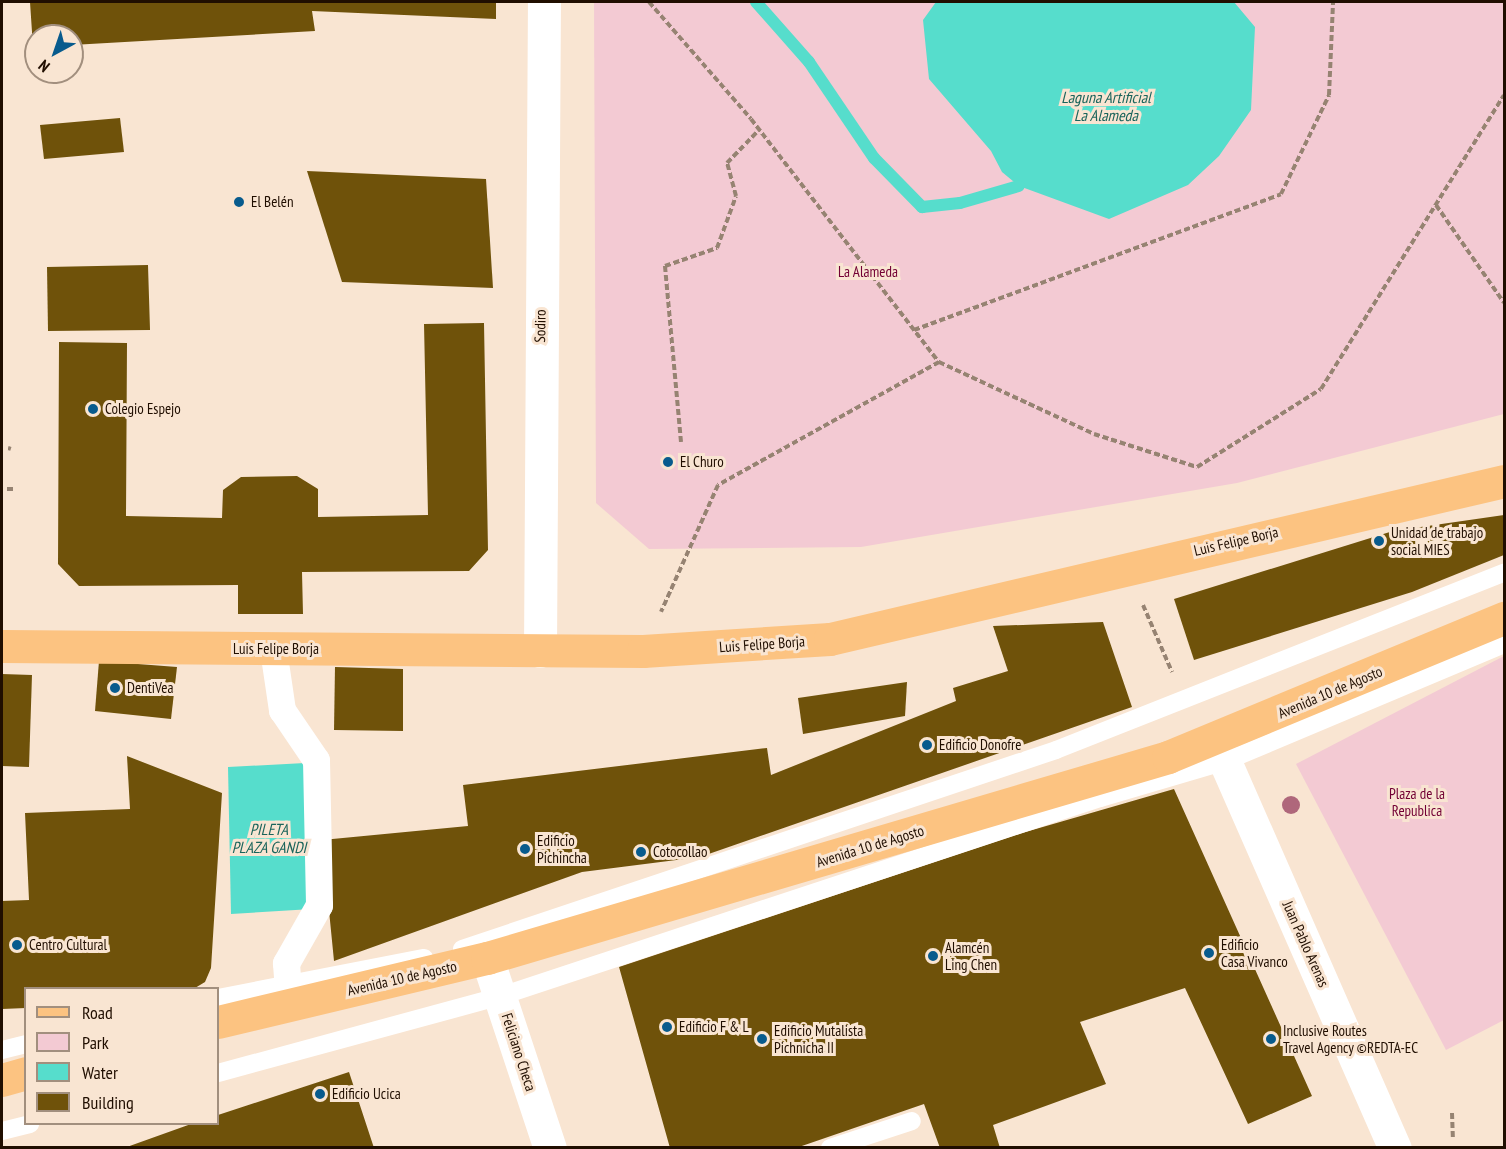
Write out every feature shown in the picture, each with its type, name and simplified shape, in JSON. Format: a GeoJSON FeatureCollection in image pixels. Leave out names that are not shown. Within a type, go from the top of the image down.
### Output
{"type":"FeatureCollection","features":[{"type":"Feature","properties":{"kind":"main road","name":"Luis Felipe Borja"},"geometry":{"type":"LineString","coordinates":[[2,646],[643,651],[830,639],[1504,481]]}},
{"type":"Feature","properties":{"kind":"main road","name":"Avenida 10 de Agosto"},"geometry":{"type":"LineString","coordinates":[[219,1022],[289,993],[487,958],[1221,751],[1504,618]]}},
{"type":"Feature","properties":{"kind":"main road"},"geometry":{"type":"LineString","coordinates":[[2,1080],[24,1074]]}},
{"type":"Feature","properties":{"kind":"street","name":"Sodiro"},"geometry":{"type":"LineString","coordinates":[[540,651],[544,2]]}},
{"type":"Feature","properties":{"kind":"street"},"geometry":{"type":"LineString","coordinates":[[273,649],[282,710],[316,760],[319,905],[290,952],[289,993]]}},
{"type":"Feature","properties":{"kind":"street","name":"Juan Pablo Arenas"},"geometry":{"type":"LineString","coordinates":[[1221,751],[1395,1148]]}},
{"type":"Feature","properties":{"kind":"street","name":"Feliciano Checa"},"geometry":{"type":"LineString","coordinates":[[487,958],[550,1148]]}},
{"type":"Feature","properties":{"kind":"lane"},"geometry":{"type":"LineString","coordinates":[[219,998],[289,993],[451,953],[1056,750],[1504,573]]}},
{"type":"Feature","properties":{"kind":"lane"},"geometry":{"type":"LineString","coordinates":[[219,1073],[501,996],[1100,798],[1504,644]]}},
{"type":"Feature","properties":{"kind":"lane"},"geometry":{"type":"LineString","coordinates":[[2,1050],[24,1044]]}},
{"type":"Feature","properties":{"kind":"lane"},"geometry":{"type":"LineString","coordinates":[[830,1148],[912,1121]]}},
{"type":"Feature","properties":{"kind":"lane"},"geometry":{"type":"LineString","coordinates":[[2,1131],[26,1125]]}},
{"type":"Feature","properties":{"kind":"path"},"geometry":{"type":"LineString","coordinates":[[649,2],[759,130],[939,362],[1094,434],[1197,467],[1321,389],[1504,95]]}},
{"type":"Feature","properties":{"kind":"path"},"geometry":{"type":"LineString","coordinates":[[914,330],[1281,194],[1329,95],[1333,2]]}},
{"type":"Feature","properties":{"kind":"path"},"geometry":{"type":"LineString","coordinates":[[681,442],[665,266],[717,248],[736,196],[727,163],[759,130]]}},
{"type":"Feature","properties":{"kind":"path"},"geometry":{"type":"LineString","coordinates":[[1436,205],[1504,303]]}},
{"type":"Feature","properties":{"kind":"path"},"geometry":{"type":"LineString","coordinates":[[643,651],[718,485],[939,362]]}},
{"type":"Feature","properties":{"kind":"path"},"geometry":{"type":"LineString","coordinates":[[1139,595],[1175,680]]}},
{"type":"Feature","properties":{"kind":"path"},"geometry":{"type":"LineString","coordinates":[[1452,1113],[1453,1138]]}},
{"type":"Feature","properties":{"kind":"green space","name":"La Alameda"},"geometry":{"type":"Polygon","coordinates":[[[594,2],[1504,2],[1504,414],[1237,483],[861,547],[649,549],[596,503],[594,2]]]}},
{"type":"Feature","properties":{"kind":"green space","name":"Plaza de la Republica"},"geometry":{"type":"Polygon","coordinates":[[[1504,656],[1504,1020],[1446,1050],[1296,764],[1504,656]]]}},
{"type":"Feature","properties":{"kind":"water","name":"Laguna Artificial La Alameda"},"geometry":{"type":"Polygon","coordinates":[[[936,2],[1234,2],[1255,27],[1251,110],[1219,156],[1188,185],[1109,219],[1019,186],[1002,172],[991,151],[929,79],[923,20],[936,2]]]}},
{"type":"Feature","properties":{"kind":"water","name":"PILETA PLAZA GANDI"},"geometry":{"type":"Polygon","coordinates":[[[305,763],[312,909],[231,914],[228,767],[305,763]]]}},
{"type":"Feature","properties":{"kind":"building"},"geometry":{"type":"Polygon","coordinates":[[[30,2],[496,2],[496,19],[312,11],[315,31],[84,44],[84,24],[31,24],[30,2]]]}},
{"type":"Feature","properties":{"kind":"building"},"geometry":{"type":"Polygon","coordinates":[[[120,118],[124,152],[44,159],[40,125],[120,118]]]}},
{"type":"Feature","properties":{"kind":"building"},"geometry":{"type":"Polygon","coordinates":[[[307,171],[486,179],[493,288],[342,282],[307,171]]]}},
{"type":"Feature","properties":{"kind":"building"},"geometry":{"type":"Polygon","coordinates":[[[148,265],[150,330],[48,331],[47,267],[148,265]]]}},
{"type":"Feature","properties":{"kind":"building","name":"Colegio Espejo"},"geometry":{"type":"Polygon","coordinates":[[[484,323],[488,550],[469,571],[302,572],[303,614],[238,614],[238,585],[79,586],[58,564],[59,342],[127,343],[126,516],[222,518],[223,490],[241,477],[297,476],[318,489],[318,517],[428,515],[424,324],[484,323]]]}},
{"type":"Feature","properties":{"kind":"building"},"geometry":{"type":"Polygon","coordinates":[[[1504,515],[1504,555],[1412,592],[1194,660],[1174,599],[1393,531],[1504,515]]]}},
{"type":"Feature","properties":{"kind":"building"},"geometry":{"type":"Polygon","coordinates":[[[1103,622],[1132,707],[700,857],[582,872],[334,961],[322,840],[468,826],[463,785],[767,748],[771,775],[956,701],[953,688],[1008,671],[993,626],[1103,622]]]}},
{"type":"Feature","properties":{"kind":"building"},"geometry":{"type":"Polygon","coordinates":[[[99,661],[177,667],[171,719],[95,711],[99,661]]]}},
{"type":"Feature","properties":{"kind":"building"},"geometry":{"type":"Polygon","coordinates":[[[335,667],[403,669],[403,731],[334,730],[335,667]]]}},
{"type":"Feature","properties":{"kind":"building"},"geometry":{"type":"Polygon","coordinates":[[[2,674],[32,675],[29,767],[2,766],[2,674]]]}},
{"type":"Feature","properties":{"kind":"building"},"geometry":{"type":"Polygon","coordinates":[[[907,682],[905,716],[803,734],[798,698],[907,682]]]}},
{"type":"Feature","properties":{"kind":"building"},"geometry":{"type":"Polygon","coordinates":[[[127,756],[222,793],[211,968],[205,982],[197,987],[24,987],[24,1008],[2,1009],[2,901],[29,900],[25,813],[130,809],[127,756]]]}},
{"type":"Feature","properties":{"kind":"building"},"geometry":{"type":"Polygon","coordinates":[[[1174,789],[1312,1096],[1248,1124],[1185,988],[1080,1022],[1106,1084],[993,1125],[1000,1148],[940,1148],[924,1104],[796,1148],[670,1148],[619,967],[1022,833],[1174,789]]]}},
{"type":"Feature","properties":{"kind":"building","name":"Edificio Ucica"},"geometry":{"type":"Polygon","coordinates":[[[349,1072],[374,1148],[124,1148],[188,1125],[219,1125],[219,1115],[349,1072]]]}},
{"type":"Feature","properties":{"kind":"waterway"},"geometry":{"type":"LineString","coordinates":[[756,2],[809,62],[874,158],[922,207],[960,203],[1019,186]]}},
{"type":"Feature","properties":{"kind":"place","name":"El Belén"},"geometry":{"type":"Point","coordinates":[239,202]}},
{"type":"Feature","properties":{"kind":"place","name":"Colegio Espejo"},"geometry":{"type":"Point","coordinates":[93,409]}},
{"type":"Feature","properties":{"kind":"place","name":"El Churo"},"geometry":{"type":"Point","coordinates":[668,462]}},
{"type":"Feature","properties":{"kind":"place","name":"Unidad de trabajo social MIES"},"geometry":{"type":"Point","coordinates":[1379,541]}},
{"type":"Feature","properties":{"kind":"place","name":"DentiVea"},"geometry":{"type":"Point","coordinates":[115,688]}},
{"type":"Feature","properties":{"kind":"place","name":"Edificio Donofre"},"geometry":{"type":"Point","coordinates":[927,745]}},
{"type":"Feature","properties":{"kind":"place","name":"Edificio Pichincha"},"geometry":{"type":"Point","coordinates":[525,849]}},
{"type":"Feature","properties":{"kind":"place","name":"Cotocollao"},"geometry":{"type":"Point","coordinates":[641,852]}},
{"type":"Feature","properties":{"kind":"place","name":"Centro Cultural"},"geometry":{"type":"Point","coordinates":[17,945]}},
{"type":"Feature","properties":{"kind":"place","name":"Edificio Casa Vivanco"},"geometry":{"type":"Point","coordinates":[1209,953]}},
{"type":"Feature","properties":{"kind":"place","name":"Alamcén Ling Chen"},"geometry":{"type":"Point","coordinates":[933,956]}},
{"type":"Feature","properties":{"kind":"place","name":"Edificio F & L"},"geometry":{"type":"Point","coordinates":[667,1027]}},
{"type":"Feature","properties":{"kind":"place","name":"Edificio Mutalista Pichnicha II"},"geometry":{"type":"Point","coordinates":[762,1039]}},
{"type":"Feature","properties":{"kind":"place","name":"Inclusive Routes Travel Agency ©REDTA-EC"},"geometry":{"type":"Point","coordinates":[1271,1039]}},
{"type":"Feature","properties":{"kind":"place","name":"Edificio Ucica"},"geometry":{"type":"Point","coordinates":[320,1094]}}]}
